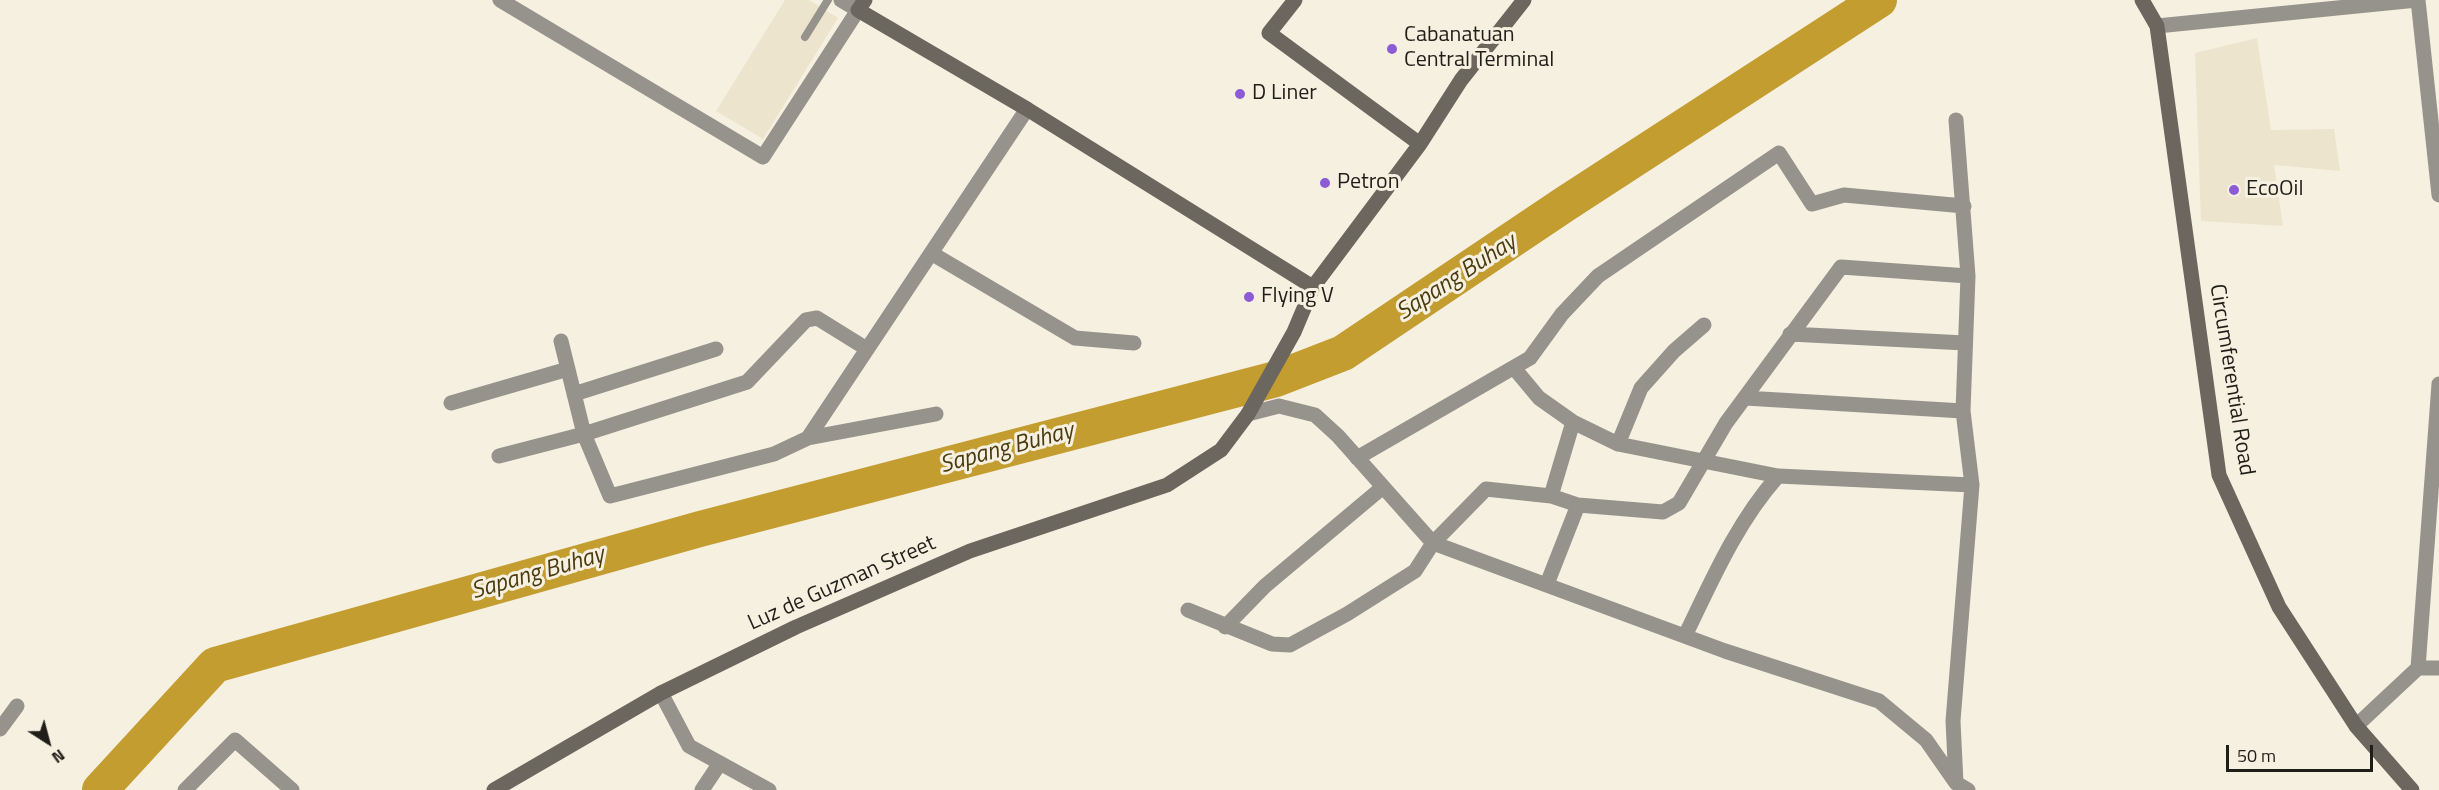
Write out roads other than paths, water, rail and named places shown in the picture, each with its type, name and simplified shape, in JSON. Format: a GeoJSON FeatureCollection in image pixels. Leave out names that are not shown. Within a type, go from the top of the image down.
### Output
{"type":"FeatureCollection","features":[{"type":"Feature","properties":{"kind":"street"},"geometry":{"type":"LineString","coordinates":[[500,0],[763,157],[862,5]]}},
{"type":"Feature","properties":{"kind":"street"},"geometry":{"type":"LineString","coordinates":[[841,0],[862,5],[1313,287]]}},
{"type":"Feature","properties":{"kind":"street"},"geometry":{"type":"LineString","coordinates":[[1295,0],[1269,33],[1420,144]]}},
{"type":"Feature","properties":{"kind":"street"},"geometry":{"type":"LineString","coordinates":[[1248,414],[1294,332],[1313,287],[1420,144],[1461,80],[1524,0]]}},
{"type":"Feature","properties":{"kind":"street","name":"Circumferential Road"},"geometry":{"type":"LineString","coordinates":[[2142,0],[2157,26],[2219,474],[2279,607],[2356,726],[2412,790]]}},
{"type":"Feature","properties":{"kind":"street"},"geometry":{"type":"LineString","coordinates":[[2157,26],[2417,0],[2439,195]]}},
{"type":"Feature","properties":{"kind":"street"},"geometry":{"type":"LineString","coordinates":[[808,438],[1027,109]]}},
{"type":"Feature","properties":{"kind":"street"},"geometry":{"type":"LineString","coordinates":[[1956,120],[1968,276],[1963,411],[1972,485],[1953,721],[1962,786]]}},
{"type":"Feature","properties":{"kind":"street"},"geometry":{"type":"LineString","coordinates":[[1357,458],[1530,358],[1562,314],[1598,276],[1779,153],[1812,204],[1844,195],[1964,206]]}},
{"type":"Feature","properties":{"kind":"street"},"geometry":{"type":"LineString","coordinates":[[931,253],[1075,338],[1134,343]]}},
{"type":"Feature","properties":{"kind":"street"},"geometry":{"type":"LineString","coordinates":[[1188,610],[1225,627],[1272,644],[1290,645],[1347,614],[1415,571],[1433,543],[1486,489],[1551,496],[1578,505],[1663,512],[1679,503],[1726,423],[1841,267],[1968,276]]}},
{"type":"Feature","properties":{"kind":"street"},"geometry":{"type":"LineString","coordinates":[[500,456],[584,434],[747,382],[806,320],[817,318],[867,349]]}},
{"type":"Feature","properties":{"kind":"street"},"geometry":{"type":"LineString","coordinates":[[1618,444],[1641,388],[1674,351],[1704,325]]}},
{"type":"Feature","properties":{"kind":"street"},"geometry":{"type":"LineString","coordinates":[[1790,334],[1965,344]]}},
{"type":"Feature","properties":{"kind":"street"},"geometry":{"type":"LineString","coordinates":[[561,341],[584,434],[610,496],[774,454],[808,438],[936,414]]}},
{"type":"Feature","properties":{"kind":"street"},"geometry":{"type":"LineString","coordinates":[[574,394],[716,349]]}},
{"type":"Feature","properties":{"kind":"street"},"geometry":{"type":"LineString","coordinates":[[451,404],[568,369]]}},
{"type":"Feature","properties":{"kind":"street"},"geometry":{"type":"LineString","coordinates":[[1514,369],[1528,388],[1573,422],[1618,444],[1778,476],[1972,485]]}},
{"type":"Feature","properties":{"kind":"street"},"geometry":{"type":"LineString","coordinates":[[2356,726],[2418,668],[2439,384]]}},
{"type":"Feature","properties":{"kind":"street"},"geometry":{"type":"LineString","coordinates":[[1745,398],[1963,411]]}},
{"type":"Feature","properties":{"kind":"street"},"geometry":{"type":"LineString","coordinates":[[1248,414],[1279,406],[1315,415],[1433,543],[1685,636],[1878,701],[1926,740],[1962,786]]}},
{"type":"Feature","properties":{"kind":"street","name":"Luz de Guzman Street"},"geometry":{"type":"LineString","coordinates":[[494,790],[662,693],[796,627],[970,551],[1167,484],[1221,450],[1248,414]]}},
{"type":"Feature","properties":{"kind":"street"},"geometry":{"type":"LineString","coordinates":[[1551,496],[1573,422]]}},
{"type":"Feature","properties":{"kind":"street"},"geometry":{"type":"LineString","coordinates":[[1685,636],[1717,570],[1755,502],[1778,476]]}},
{"type":"Feature","properties":{"kind":"street"},"geometry":{"type":"LineString","coordinates":[[1225,627],[1265,586],[1383,487]]}},
{"type":"Feature","properties":{"kind":"street"},"geometry":{"type":"LineString","coordinates":[[1547,584],[1578,505]]}},
{"type":"Feature","properties":{"kind":"street"},"geometry":{"type":"LineString","coordinates":[[2418,668],[2439,668]]}},
{"type":"Feature","properties":{"kind":"street"},"geometry":{"type":"LineString","coordinates":[[662,693],[689,746],[769,790]]}},
{"type":"Feature","properties":{"kind":"street"},"geometry":{"type":"LineString","coordinates":[[0,729],[17,706]]}},
{"type":"Feature","properties":{"kind":"street"},"geometry":{"type":"LineString","coordinates":[[184,790],[235,741],[292,790]]}},
{"type":"Feature","properties":{"kind":"street"},"geometry":{"type":"LineString","coordinates":[[702,790],[720,763]]}},
{"type":"Feature","properties":{"kind":"lane"},"geometry":{"type":"LineString","coordinates":[[805,37],[828,0]]}},
{"type":"Feature","properties":{"kind":"waterway","name":"Sapang Buhay"},"geometry":{"type":"LineString","coordinates":[[100,790],[215,665],[700,529],[1276,379],[1343,353],[1565,204],[1879,0]]}},
{"type":"Feature","properties":{"kind":"place","name":"Cabanatuan Central Terminal"},"geometry":{"type":"Point","coordinates":[1392,49]}},
{"type":"Feature","properties":{"kind":"place","name":"D Liner"},"geometry":{"type":"Point","coordinates":[1240,94]}},
{"type":"Feature","properties":{"kind":"place","name":"Petron"},"geometry":{"type":"Point","coordinates":[1325,183]}},
{"type":"Feature","properties":{"kind":"place","name":"EcoOil"},"geometry":{"type":"Point","coordinates":[2234,190]}},
{"type":"Feature","properties":{"kind":"place","name":"Flying V"},"geometry":{"type":"Point","coordinates":[1249,297]}}]}
